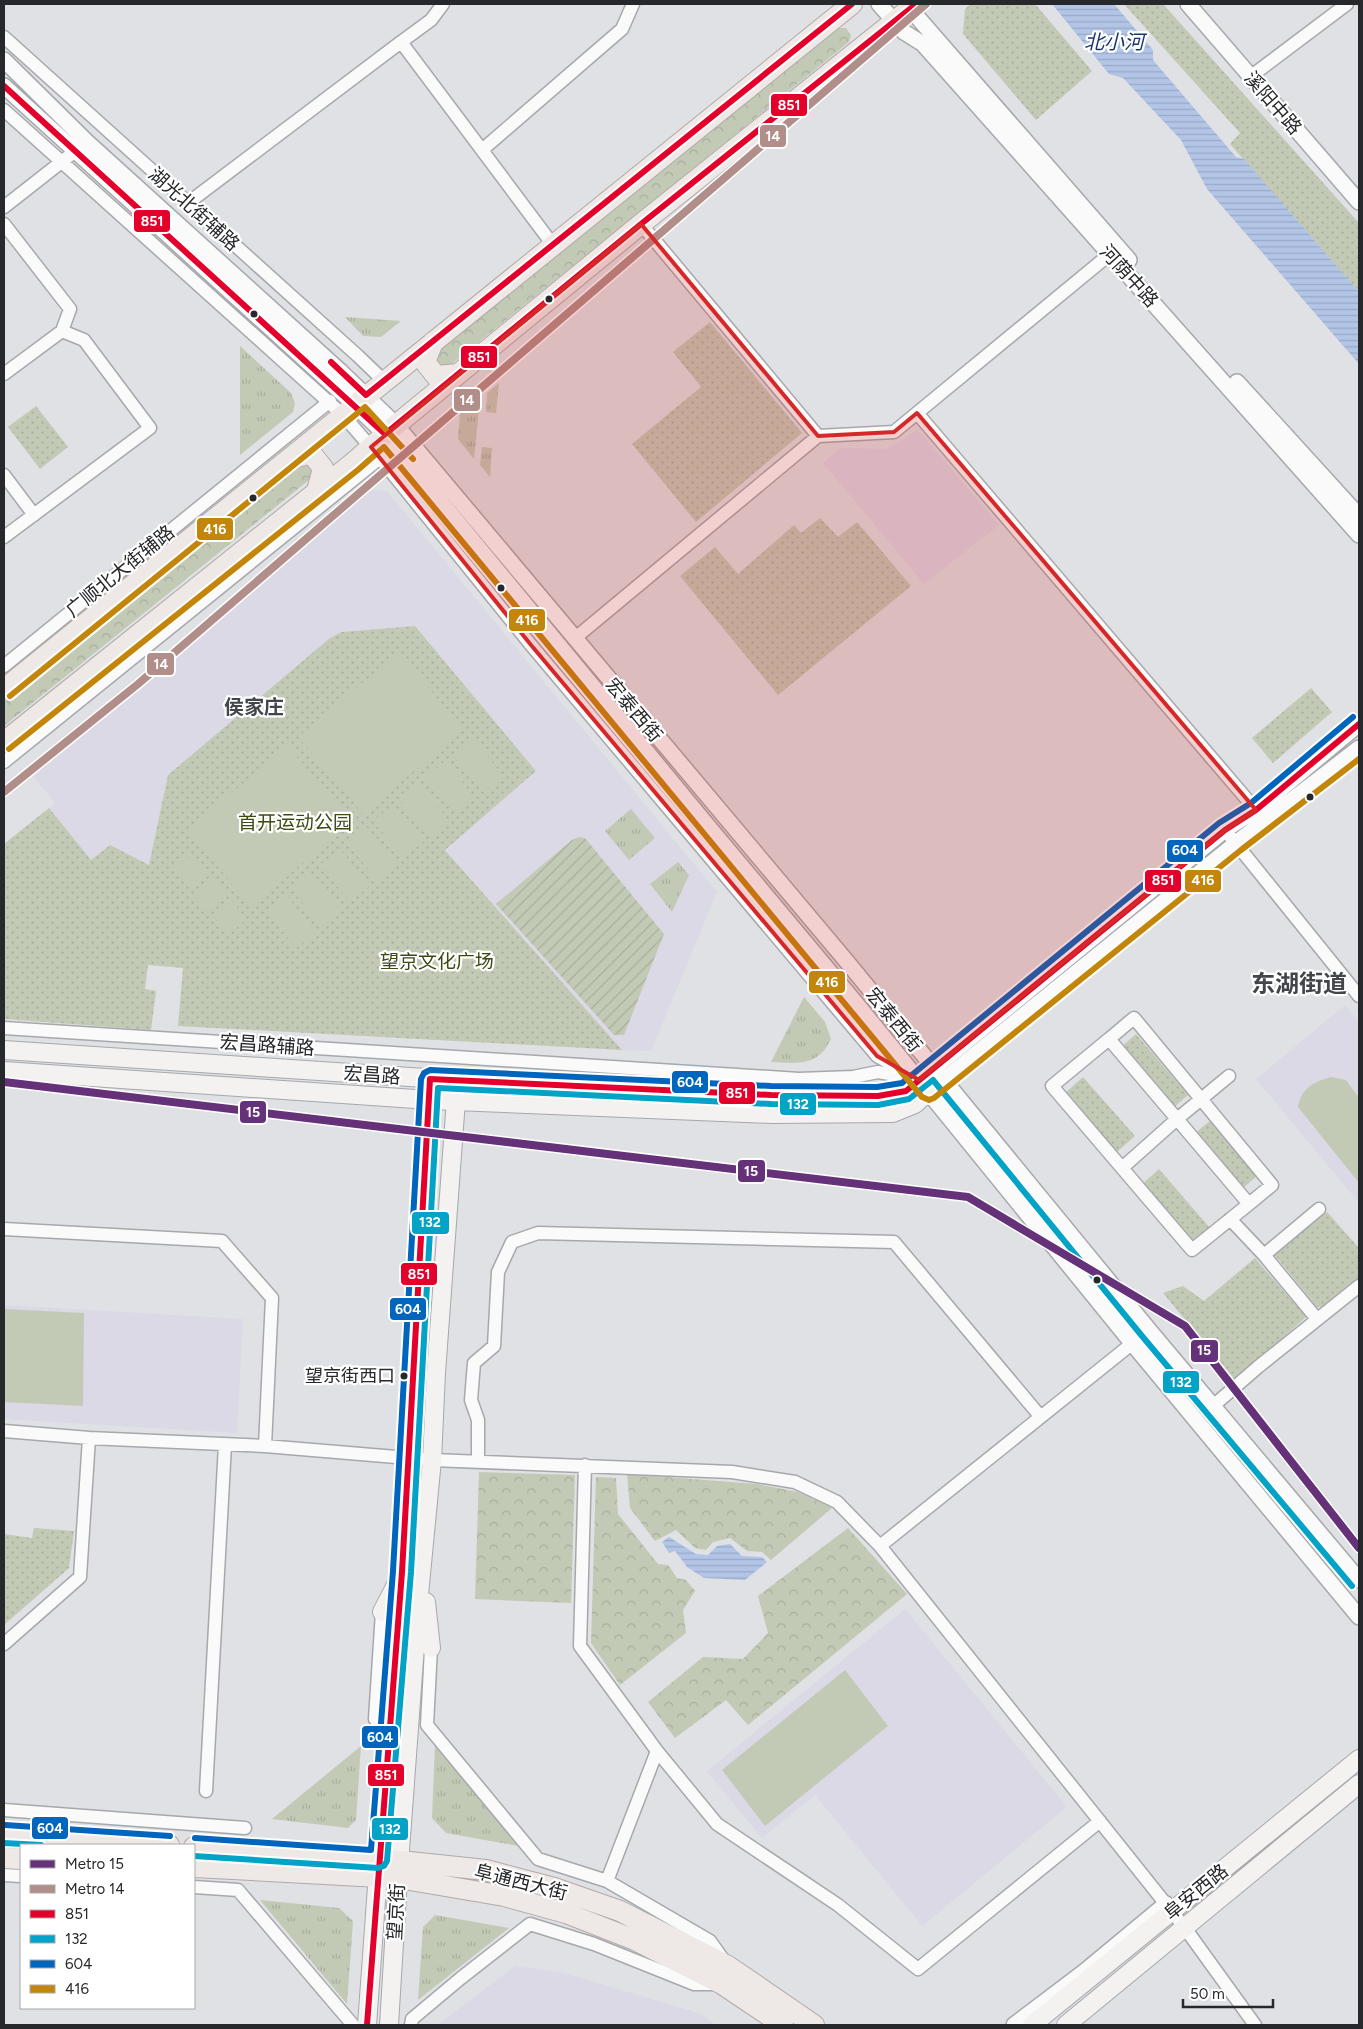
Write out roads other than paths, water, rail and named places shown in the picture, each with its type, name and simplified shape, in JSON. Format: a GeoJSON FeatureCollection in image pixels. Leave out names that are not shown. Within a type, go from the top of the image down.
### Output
{"type":"FeatureCollection","features":[{"type":"Feature","properties":{"kind":"main road"},"geometry":{"type":"LineString","coordinates":[[4,689],[289,459],[348,404],[384,381],[852,4]]}},
{"type":"Feature","properties":{"kind":"main road"},"geometry":{"type":"LineString","coordinates":[[4,742],[317,491],[383,441],[458,374],[894,21],[911,5]]}},
{"type":"Feature","properties":{"kind":"main road"},"geometry":{"type":"LineString","coordinates":[[433,342],[425,362],[436,376],[458,374]]}},
{"type":"Feature","properties":{"kind":"main road"},"geometry":{"type":"LineString","coordinates":[[289,459],[311,453],[323,468],[317,491]]}},
{"type":"Feature","properties":{"kind":"main road","name":"宏昌路"},"geometry":{"type":"LineString","coordinates":[[4,1050],[430,1079],[771,1095],[878,1096],[924,1086]]}},
{"type":"Feature","properties":{"kind":"main road","name":"宏昌路"},"geometry":{"type":"LineString","coordinates":[[4,1071],[430,1100],[772,1114],[893,1112],[915,1104],[924,1086]]}},
{"type":"Feature","properties":{"kind":"main road","name":"望京街"},"geometry":{"type":"LineString","coordinates":[[390,2025],[389,1868],[402,1572],[430,1079]]}},
{"type":"Feature","properties":{"kind":"main road","name":"望京街"},"geometry":{"type":"LineString","coordinates":[[368,2025],[389,1868],[432,1460],[456,1080]]}},
{"type":"Feature","properties":{"kind":"main road"},"geometry":{"type":"LineString","coordinates":[[382,1612],[402,1572]]}},
{"type":"Feature","properties":{"kind":"main road"},"geometry":{"type":"LineString","coordinates":[[421,1574],[427,1605],[431,1648]]}},
{"type":"Feature","properties":{"kind":"main road","name":"阜安西路"},"geometry":{"type":"LineString","coordinates":[[1032,2025],[1169,1908],[1359,1759]]}},
{"type":"Feature","properties":{"kind":"main road","name":"阜安西路"},"geometry":{"type":"LineString","coordinates":[[1066,2025],[1359,1784]]}},
{"type":"Feature","properties":{"kind":"main road"},"geometry":{"type":"LineString","coordinates":[[4,1834],[154,1844]]}},
{"type":"Feature","properties":{"kind":"main road","name":"阜通西大街"},"geometry":{"type":"LineString","coordinates":[[195,1847],[389,1868]]}},
{"type":"Feature","properties":{"kind":"main road"},"geometry":{"type":"LineString","coordinates":[[4,1858],[20,1859]]}},
{"type":"Feature","properties":{"kind":"main road","name":"阜通西大街"},"geometry":{"type":"LineString","coordinates":[[195,1867],[486,1870],[554,1888],[620,1911],[725,1975],[814,2025]]}},
{"type":"Feature","properties":{"kind":"main road","name":"阜通西大街"},"geometry":{"type":"LineString","coordinates":[[725,1975],[783,2025]]}},
{"type":"Feature","properties":{"kind":"street"},"geometry":{"type":"LineString","coordinates":[[188,203],[431,20],[443,4]]}},
{"type":"Feature","properties":{"kind":"street"},"geometry":{"type":"LineString","coordinates":[[482,150],[622,29],[633,4]]}},
{"type":"Feature","properties":{"kind":"street","name":"河荫中路"},"geometry":{"type":"LineString","coordinates":[[880,4],[904,32],[923,44],[1359,535]]}},
{"type":"Feature","properties":{"kind":"street","name":"溪阳中路"},"geometry":{"type":"LineString","coordinates":[[1188,4],[1359,202]]}},
{"type":"Feature","properties":{"kind":"street"},"geometry":{"type":"LineString","coordinates":[[1250,77],[1347,4]]}},
{"type":"Feature","properties":{"kind":"street","name":"河荫中路"},"geometry":{"type":"LineString","coordinates":[[911,5],[1205,347],[1359,516]]}},
{"type":"Feature","properties":{"kind":"street","name":"湖光北街辅路"},"geometry":{"type":"LineString","coordinates":[[4,37],[384,381]]}},
{"type":"Feature","properties":{"kind":"street"},"geometry":{"type":"LineString","coordinates":[[401,42],[553,245]]}},
{"type":"Feature","properties":{"kind":"street"},"geometry":{"type":"LineString","coordinates":[[4,60],[81,147]]}},
{"type":"Feature","properties":{"kind":"street"},"geometry":{"type":"LineString","coordinates":[[4,86],[81,147]]}},
{"type":"Feature","properties":{"kind":"street"},"geometry":{"type":"LineString","coordinates":[[4,110],[62,162],[348,404],[383,441],[531,645],[877,1056],[924,1086]]}},
{"type":"Feature","properties":{"kind":"street"},"geometry":{"type":"LineString","coordinates":[[4,206],[81,147]]}},
{"type":"Feature","properties":{"kind":"street","name":"宏泰西街"},"geometry":{"type":"LineString","coordinates":[[81,147],[348,404],[574,639],[848,963],[1149,1330],[1359,1580]]}},
{"type":"Feature","properties":{"kind":"street"},"geometry":{"type":"LineString","coordinates":[[4,224],[70,309],[62,331],[4,374]]}},
{"type":"Feature","properties":{"kind":"street"},"geometry":{"type":"LineString","coordinates":[[641,224],[818,436]]}},
{"type":"Feature","properties":{"kind":"street"},"geometry":{"type":"LineString","coordinates":[[574,639],[818,436],[894,432],[1110,254]]}},
{"type":"Feature","properties":{"kind":"street"},"geometry":{"type":"LineString","coordinates":[[4,537],[150,428],[84,340],[62,331]]}},
{"type":"Feature","properties":{"kind":"street","name":"广顺北大街辅路"},"geometry":{"type":"LineString","coordinates":[[4,666],[348,404]]}},
{"type":"Feature","properties":{"kind":"street"},"geometry":{"type":"LineString","coordinates":[[917,413],[1256,810]]}},
{"type":"Feature","properties":{"kind":"street"},"geometry":{"type":"LineString","coordinates":[[4,762],[383,441]]}},
{"type":"Feature","properties":{"kind":"street","name":"宏泰西街"},"geometry":{"type":"LineString","coordinates":[[383,441],[924,1086],[1132,1343],[1359,1617]]}},
{"type":"Feature","properties":{"kind":"street"},"geometry":{"type":"LineString","coordinates":[[4,475],[34,515]]}},
{"type":"Feature","properties":{"kind":"street","name":"宏昌路"},"geometry":{"type":"LineString","coordinates":[[939,1074],[1226,830],[1256,810],[1359,724]]}},
{"type":"Feature","properties":{"kind":"street","name":"宏昌路"},"geometry":{"type":"LineString","coordinates":[[924,1086],[1359,748]]}},
{"type":"Feature","properties":{"kind":"street"},"geometry":{"type":"LineString","coordinates":[[1226,830],[1359,996]]}},
{"type":"Feature","properties":{"kind":"street"},"geometry":{"type":"LineString","coordinates":[[1134,1018],[1272,1186],[1192,1250],[1052,1086],[1109,1039],[1134,1018]]}},
{"type":"Feature","properties":{"kind":"street","name":"宏昌路辅路"},"geometry":{"type":"LineString","coordinates":[[4,1028],[799,1079],[853,1077],[878,1072],[924,1086]]}},
{"type":"Feature","properties":{"kind":"street"},"geometry":{"type":"LineString","coordinates":[[1109,1039],[1250,1204]]}},
{"type":"Feature","properties":{"kind":"street"},"geometry":{"type":"LineString","coordinates":[[1122,1168],[1228,1076]]}},
{"type":"Feature","properties":{"kind":"street"},"geometry":{"type":"LineString","coordinates":[[1264,1255],[1319,1209]]}},
{"type":"Feature","properties":{"kind":"street"},"geometry":{"type":"LineString","coordinates":[[1230,1219],[1264,1255],[1317,1320]]}},
{"type":"Feature","properties":{"kind":"street"},"geometry":{"type":"LineString","coordinates":[[4,1229],[222,1241],[272,1298],[265,1446]]}},
{"type":"Feature","properties":{"kind":"street"},"geometry":{"type":"LineString","coordinates":[[478,1462],[478,1420],[471,1400],[474,1364],[494,1346],[498,1272],[512,1242],[538,1233],[894,1242],[1040,1416]]}},
{"type":"Feature","properties":{"kind":"street"},"geometry":{"type":"LineString","coordinates":[[1213,1406],[1258,1366],[1359,1286]]}},
{"type":"Feature","properties":{"kind":"street"},"geometry":{"type":"LineString","coordinates":[[880,1546],[1149,1330]]}},
{"type":"Feature","properties":{"kind":"street"},"geometry":{"type":"LineString","coordinates":[[4,1431],[89,1438],[265,1446],[409,1459],[732,1472],[795,1482],[837,1502],[880,1546],[1185,1928],[1255,2025]]}},
{"type":"Feature","properties":{"kind":"street"},"geometry":{"type":"LineString","coordinates":[[4,1644],[80,1577],[89,1438]]}},
{"type":"Feature","properties":{"kind":"street"},"geometry":{"type":"LineString","coordinates":[[206,1791],[225,1445]]}},
{"type":"Feature","properties":{"kind":"street"},"geometry":{"type":"LineString","coordinates":[[585,1465],[580,1646],[657,1751],[717,1824],[838,1905],[918,1969],[1100,1822]]}},
{"type":"Feature","properties":{"kind":"street"},"geometry":{"type":"LineString","coordinates":[[375,1719],[382,1612]]}},
{"type":"Feature","properties":{"kind":"street"},"geometry":{"type":"LineString","coordinates":[[411,2025],[412,2019],[530,1924],[594,1944],[694,1984],[725,1975],[710,1941],[607,1881],[538,1859],[427,1725],[431,1648]]}},
{"type":"Feature","properties":{"kind":"street"},"geometry":{"type":"LineString","coordinates":[[607,1881],[657,1751]]}},
{"type":"Feature","properties":{"kind":"street"},"geometry":{"type":"LineString","coordinates":[[4,1810],[245,1828]]}},
{"type":"Feature","properties":{"kind":"street"},"geometry":{"type":"LineString","coordinates":[[4,1875],[20,1876]]}},
{"type":"Feature","properties":{"kind":"street"},"geometry":{"type":"LineString","coordinates":[[195,1887],[238,1890],[353,2025]]}},
{"type":"Feature","properties":{"kind":"street"},"geometry":{"type":"LineString","coordinates":[[1014,2025],[1169,1908]]}},
{"type":"Feature","properties":{"kind":"water","name":"北小河"},"geometry":{"type":"Polygon","coordinates":[[[1052,4],[1114,4],[1153,50],[1153,60],[1236,157],[1244,159],[1359,292],[1359,364],[1207,189],[1181,140],[1123,78],[1109,74],[1052,4]]]}},
{"type":"Feature","properties":{"kind":"water"},"geometry":{"type":"Polygon","coordinates":[[[669,1537],[696,1554],[708,1555],[717,1546],[730,1544],[742,1556],[762,1557],[767,1562],[745,1580],[704,1578],[687,1567],[675,1551],[669,1553],[662,1542],[669,1537]]]}},
{"type":"Feature","properties":{"kind":"metro line","name":"14"},"geometry":{"type":"LineString","coordinates":[[4,792],[138,684],[926,4]]}},
{"type":"Feature","properties":{"kind":"metro line","name":"15"},"geometry":{"type":"LineString","coordinates":[[4,1082],[968,1197],[1185,1326],[1359,1548]]}},
{"type":"Feature","properties":{"kind":"place","name":"望京街西口"},"geometry":{"type":"Point","coordinates":[404,1376]}},
{"type":"Feature","properties":{"kind":"district","name":"侯家庄"},"geometry":{"type":"Point","coordinates":[254,707]}},
{"type":"Feature","properties":{"kind":"district","name":"东湖街道"},"geometry":{"type":"Point","coordinates":[1299,983]}},
{"type":"Feature","properties":{"kind":"park label","name":"首开运动公园"},"geometry":{"type":"Point","coordinates":[295,822]}},
{"type":"Feature","properties":{"kind":"park label","name":"望京文化广场"},"geometry":{"type":"Point","coordinates":[437,961]}}]}
